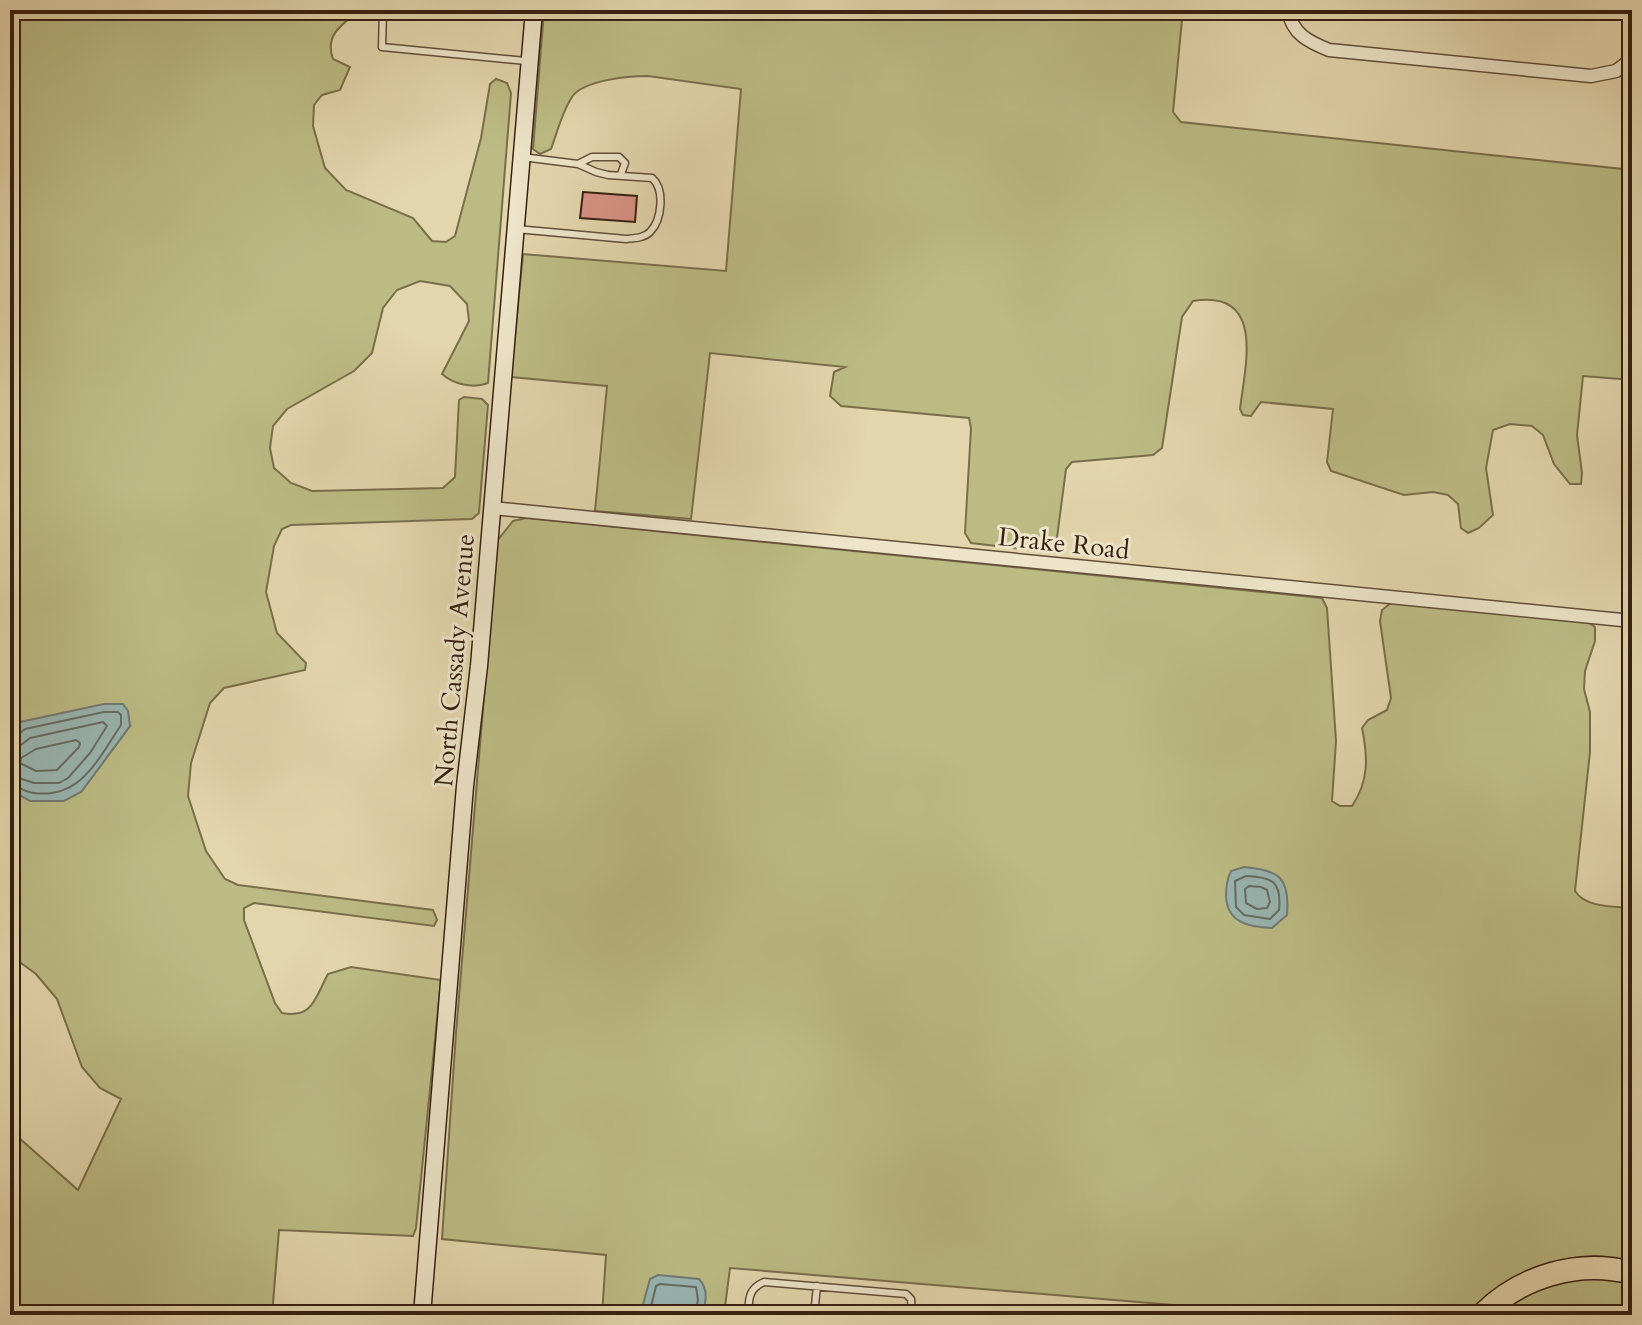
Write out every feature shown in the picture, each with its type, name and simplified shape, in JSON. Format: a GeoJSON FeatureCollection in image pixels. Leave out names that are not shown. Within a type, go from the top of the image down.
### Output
{"type":"FeatureCollection","features":[{"type":"Feature","properties":{"kind":"highway"},"geometry":{"type":"LineString","coordinates":[[1482,1315],[1509,1292],[1554,1273],[1601,1268],[1632,1273]]}},
{"type":"Feature","properties":{"kind":"main road","name":"North Cassady Avenue"},"geometry":{"type":"LineString","coordinates":[[422,1315],[534,10]]}},
{"type":"Feature","properties":{"kind":"street"},"geometry":{"type":"LineString","coordinates":[[1288,10],[1290,22],[1306,41],[1329,50],[1591,76],[1616,71],[1630,62]]}},
{"type":"Feature","properties":{"kind":"street","name":"Drake Road"},"geometry":{"type":"LineString","coordinates":[[492,508],[1628,620]]}},
{"type":"Feature","properties":{"kind":"lane"},"geometry":{"type":"LineString","coordinates":[[383,10],[382,47],[530,61]]}},
{"type":"Feature","properties":{"kind":"lane"},"geometry":{"type":"LineString","coordinates":[[516,229],[626,239],[642,237],[657,222],[659,186],[652,178],[596,172],[578,164],[522,157]]}},
{"type":"Feature","properties":{"kind":"lane"},"geometry":{"type":"LineString","coordinates":[[578,164],[592,157],[619,157],[625,163],[621,174]]}},
{"type":"Feature","properties":{"kind":"lane"},"geometry":{"type":"LineString","coordinates":[[1628,620],[1632,607]]}},
{"type":"Feature","properties":{"kind":"lane"},"geometry":{"type":"LineString","coordinates":[[748,1315],[750,1292],[764,1282],[906,1294],[911,1299],[912,1315]]}},
{"type":"Feature","properties":{"kind":"lane"},"geometry":{"type":"LineString","coordinates":[[814,1315],[817,1286]]}},
{"type":"Feature","properties":{"kind":"lane"},"geometry":{"type":"LineString","coordinates":[[963,1315],[968,1311],[1014,1315]]}},
{"type":"Feature","properties":{"kind":"shaded area"},"geometry":{"type":"Polygon","coordinates":[[[10,10],[360,10],[337,30],[331,43],[333,59],[350,67],[340,90],[322,95],[314,105],[313,126],[325,168],[346,190],[413,218],[432,241],[446,242],[455,236],[481,138],[490,84],[496,79],[507,83],[511,93],[488,383],[476,386],[464,384],[442,374],[469,321],[467,304],[450,286],[420,281],[397,290],[383,308],[372,353],[354,371],[287,409],[273,426],[270,448],[274,468],[291,483],[312,491],[443,488],[455,477],[459,400],[464,397],[482,399],[488,405],[479,513],[472,519],[291,525],[282,529],[274,546],[266,592],[277,633],[306,663],[305,670],[224,688],[210,703],[191,763],[188,796],[206,851],[225,879],[238,885],[433,910],[437,920],[434,926],[254,903],[244,908],[244,920],[275,1003],[282,1013],[307,1010],[328,974],[351,967],[441,980],[413,1236],[279,1230],[272,1315],[10,1313],[10,1130],[78,1190],[121,1099],[100,1088],[82,1067],[57,999],[36,974],[10,955],[10,790],[14,794],[81,792],[130,726],[20,722],[10,732],[10,10]]]}},
{"type":"Feature","properties":{"kind":"shaded area"},"geometry":{"type":"Polygon","coordinates":[[[544,10],[1183,10],[1173,112],[1181,122],[1632,170],[1632,380],[1583,376],[1577,435],[1581,484],[1570,484],[1554,464],[1543,435],[1532,426],[1510,424],[1493,430],[1486,468],[1493,515],[1468,533],[1461,528],[1458,504],[1448,495],[1433,492],[1404,495],[1331,471],[1327,462],[1333,409],[1261,402],[1251,416],[1243,415],[1240,409],[1247,353],[1241,319],[1232,307],[1216,300],[1193,301],[1182,317],[1162,448],[1153,455],[1072,462],[1066,469],[1055,553],[971,543],[965,533],[969,418],[841,406],[830,396],[834,372],[845,367],[710,353],[691,519],[595,511],[607,386],[511,377],[523,254],[726,271],[741,89],[648,76],[596,83],[572,97],[551,149],[540,154],[533,149],[544,10]]]}},
{"type":"Feature","properties":{"kind":"shaded area"},"geometry":{"type":"Polygon","coordinates":[[[526,518],[1322,598],[1327,608],[1336,741],[1332,801],[1340,806],[1352,806],[1362,787],[1366,759],[1362,728],[1368,720],[1387,710],[1391,698],[1380,621],[1382,610],[1391,603],[1586,621],[1595,627],[1595,641],[1585,671],[1584,689],[1590,712],[1590,752],[1575,891],[1586,901],[1632,908],[1632,1262],[1595,1256],[1543,1266],[1526,1272],[1495,1291],[1470,1315],[1294,1315],[730,1268],[724,1315],[602,1315],[606,1255],[442,1239],[497,541],[513,521],[526,518]]]}},
{"type":"Feature","properties":{"kind":"shaded area"},"geometry":{"type":"Polygon","coordinates":[[[1589,1274],[1632,1281],[1632,1315],[1494,1315],[1518,1294],[1589,1274]]]}},
{"type":"Feature","properties":{"kind":"water"},"geometry":{"type":"Polygon","coordinates":[[[104,704],[123,704],[128,711],[130,726],[81,792],[64,801],[30,801],[10,790],[10,732],[20,722],[104,704]]]}},
{"type":"Feature","properties":{"kind":"water"},"geometry":{"type":"Polygon","coordinates":[[[1244,867],[1274,874],[1284,884],[1287,915],[1272,928],[1248,925],[1230,912],[1226,896],[1229,877],[1231,871],[1244,867]]]}},
{"type":"Feature","properties":{"kind":"water"},"geometry":{"type":"Polygon","coordinates":[[[658,1275],[699,1279],[705,1292],[702,1315],[640,1315],[650,1279],[658,1275]]]}},
{"type":"Feature","properties":{"kind":"building"},"geometry":{"type":"Polygon","coordinates":[[[583,192],[637,196],[635,222],[580,218],[583,192]]]}}]}
